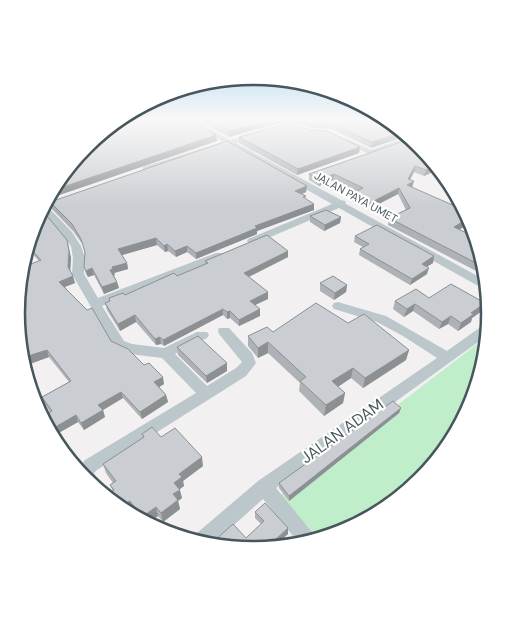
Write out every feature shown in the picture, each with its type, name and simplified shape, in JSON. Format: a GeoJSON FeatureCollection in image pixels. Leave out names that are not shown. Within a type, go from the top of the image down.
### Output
{"type":"FeatureCollection","features":[{"type":"Feature","properties":{"kind":"street"},"geometry":{"type":"LineString","coordinates":[[135,173],[205,149]]}},
{"type":"Feature","properties":{"kind":"street","name":"JALAN PAYA UMET"},"geometry":{"type":"LineString","coordinates":[[245,149],[303,178],[342,203],[479,281]]}},
{"type":"Feature","properties":{"kind":"street"},"geometry":{"type":"LineString","coordinates":[[363,149],[371,153]]}},
{"type":"Feature","properties":{"kind":"street"},"geometry":{"type":"LineString","coordinates":[[362,156],[382,149]]}},
{"type":"Feature","properties":{"kind":"street"},"geometry":{"type":"LineString","coordinates":[[95,304],[236,248],[342,203]]}},
{"type":"Feature","properties":{"kind":"street"},"geometry":{"type":"LineString","coordinates":[[49,213],[68,234],[76,246],[79,253],[78,274],[115,339],[124,347],[166,353],[202,335]]}},
{"type":"Feature","properties":{"kind":"street"},"geometry":{"type":"LineString","coordinates":[[338,306],[379,316],[400,327],[446,357]]}},
{"type":"Feature","properties":{"kind":"street"},"geometry":{"type":"LineString","coordinates":[[88,469],[91,465],[241,372],[249,363],[247,357],[224,331]]}},
{"type":"Feature","properties":{"kind":"street","name":"JALAN ADAM"},"geometry":{"type":"LineString","coordinates":[[208,537],[264,487],[480,334]]}},
{"type":"Feature","properties":{"kind":"street"},"geometry":{"type":"LineString","coordinates":[[166,353],[206,394]]}},
{"type":"Feature","properties":{"kind":"street"},"geometry":{"type":"LineString","coordinates":[[264,487],[305,535]]}},
{"type":"Feature","properties":{"kind":"green space"},"geometry":{"type":"Polygon","coordinates":[[[479,343],[477,357],[464,400],[443,440],[414,474],[392,494],[380,503],[340,524],[302,536],[271,502],[479,343]]]}},
{"type":"Feature","properties":{"kind":"building"},"geometry":{"type":"Polygon","coordinates":[[[95,149],[174,149],[62,187],[95,149]]]}},
{"type":"Feature","properties":{"kind":"building"},"geometry":{"type":"Polygon","coordinates":[[[203,149],[242,149],[307,186],[295,191],[306,196],[303,197],[314,204],[255,226],[257,228],[196,253],[187,246],[175,251],[167,244],[164,246],[156,238],[118,249],[127,263],[112,267],[113,269],[110,270],[117,282],[102,287],[92,268],[86,271],[84,267],[85,252],[81,239],[72,224],[53,205],[55,200],[203,149]]]}},
{"type":"Feature","properties":{"kind":"building"},"geometry":{"type":"Polygon","coordinates":[[[262,149],[354,149],[298,169],[262,149]]]}},
{"type":"Feature","properties":{"kind":"building"},"geometry":{"type":"Polygon","coordinates":[[[381,149],[411,149],[429,168],[426,170],[415,166],[408,179],[414,181],[407,185],[453,205],[462,222],[454,227],[466,233],[475,263],[389,218],[410,208],[399,188],[370,203],[351,194],[363,188],[334,174],[320,180],[309,174],[381,149]]]}},
{"type":"Feature","properties":{"kind":"building"},"geometry":{"type":"Polygon","coordinates":[[[326,210],[341,217],[325,225],[310,216],[326,210]]]}},
{"type":"Feature","properties":{"kind":"building"},"geometry":{"type":"Polygon","coordinates":[[[47,216],[67,240],[69,251],[68,267],[73,276],[59,282],[87,310],[92,308],[111,341],[128,349],[144,365],[149,363],[163,377],[154,382],[166,395],[140,412],[121,392],[98,405],[103,410],[81,423],[76,415],[56,427],[48,413],[52,411],[42,397],[71,381],[47,350],[29,356],[25,328],[25,298],[29,269],[30,264],[41,260],[34,252],[47,216]]]}},
{"type":"Feature","properties":{"kind":"building"},"geometry":{"type":"Polygon","coordinates":[[[377,225],[434,256],[422,264],[429,268],[412,279],[360,249],[369,244],[355,236],[377,225]]]}},
{"type":"Feature","properties":{"kind":"building"},"geometry":{"type":"Polygon","coordinates":[[[267,235],[288,251],[244,273],[268,292],[250,301],[260,309],[239,320],[230,311],[227,312],[223,309],[163,340],[160,337],[155,339],[135,315],[118,324],[105,303],[110,301],[109,298],[123,293],[125,295],[174,273],[177,276],[208,263],[205,261],[267,235]]]}},
{"type":"Feature","properties":{"kind":"building"},"geometry":{"type":"Polygon","coordinates":[[[333,276],[347,285],[335,293],[320,283],[333,276]]]}},
{"type":"Feature","properties":{"kind":"building"},"geometry":{"type":"Polygon","coordinates":[[[451,284],[481,301],[481,306],[471,313],[474,314],[461,323],[451,316],[442,322],[415,304],[407,309],[395,301],[416,289],[429,298],[451,284]]]}},
{"type":"Feature","properties":{"kind":"building"},"geometry":{"type":"Polygon","coordinates":[[[316,303],[348,323],[364,314],[409,350],[365,378],[353,368],[332,381],[345,393],[326,405],[300,381],[306,377],[268,342],[258,348],[248,336],[267,327],[273,332],[316,303]]]}},
{"type":"Feature","properties":{"kind":"building"},"geometry":{"type":"Polygon","coordinates":[[[198,336],[227,363],[206,376],[177,347],[198,336]]]}},
{"type":"Feature","properties":{"kind":"building"},"geometry":{"type":"Polygon","coordinates":[[[393,401],[401,408],[289,496],[279,483],[393,401]]]}},
{"type":"Feature","properties":{"kind":"building"},"geometry":{"type":"Polygon","coordinates":[[[152,427],[161,437],[175,428],[202,457],[179,474],[182,477],[174,483],[180,490],[173,494],[178,500],[161,513],[156,507],[146,514],[135,508],[130,501],[126,503],[114,494],[112,492],[114,490],[110,485],[116,481],[103,464],[144,437],[142,434],[152,427]]]}},
{"type":"Feature","properties":{"kind":"building"},"geometry":{"type":"Polygon","coordinates":[[[265,503],[288,528],[275,540],[238,541],[217,538],[233,524],[246,538],[264,521],[255,512],[265,503]]]}}]}
